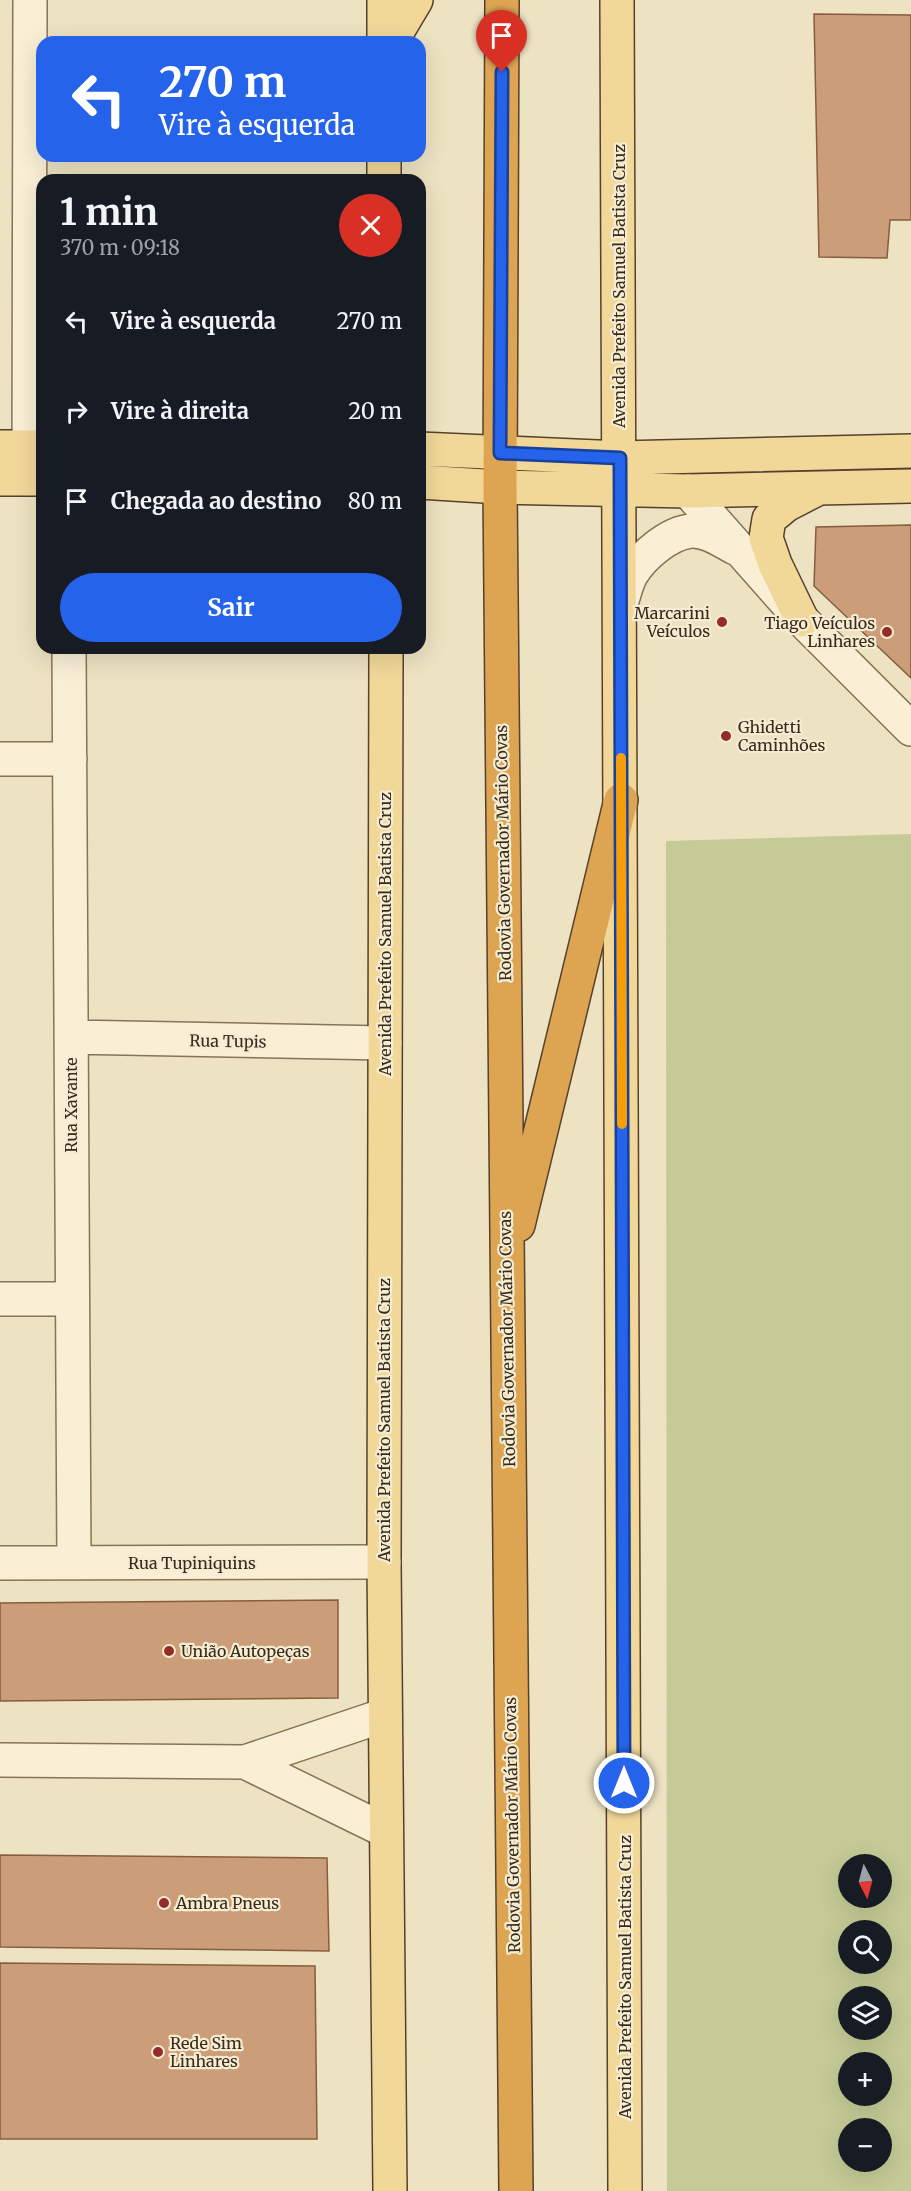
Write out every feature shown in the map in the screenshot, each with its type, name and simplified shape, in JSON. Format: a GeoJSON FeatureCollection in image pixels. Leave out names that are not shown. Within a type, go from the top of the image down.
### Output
{"type":"FeatureCollection","features":[{"type":"Feature","properties":{"kind":"highway"},"geometry":{"type":"LineString","coordinates":[[500,453],[502,0]]}},
{"type":"Feature","properties":{"kind":"highway","name":"Rodovia Governador Mário Covas"},"geometry":{"type":"LineString","coordinates":[[500,453],[516,2191]]}},
{"type":"Feature","properties":{"kind":"highway"},"geometry":{"type":"LineString","coordinates":[[507,1273],[621,800]]}},
{"type":"Feature","properties":{"kind":"main road"},"geometry":{"type":"LineString","coordinates":[[384,0],[384,36]]}},
{"type":"Feature","properties":{"kind":"main road"},"geometry":{"type":"LineString","coordinates":[[395,36],[416,0]]}},
{"type":"Feature","properties":{"kind":"main road","name":"Avenida Prefeito Samuel Batista Cruz"},"geometry":{"type":"LineString","coordinates":[[610,7],[620,458],[625,2191]]}},
{"type":"Feature","properties":{"kind":"main road"},"geometry":{"type":"LineString","coordinates":[[426,449],[620,458],[911,451]]}},
{"type":"Feature","properties":{"kind":"main road"},"geometry":{"type":"LineString","coordinates":[[426,482],[500,487],[688,491],[911,486]]}},
{"type":"Feature","properties":{"kind":"main road"},"geometry":{"type":"LineString","coordinates":[[802,620],[775,564],[766,538],[769,519],[786,505],[818,488]]}},
{"type":"Feature","properties":{"kind":"main road","name":"Avenida Prefeito Samuel Batista Cruz"},"geometry":{"type":"LineString","coordinates":[[386,654],[384,1562],[390,2191]]}},
{"type":"Feature","properties":{"kind":"street"},"geometry":{"type":"LineString","coordinates":[[24,463],[30,0]]}},
{"type":"Feature","properties":{"kind":"street"},"geometry":{"type":"LineString","coordinates":[[688,491],[802,620],[911,729]]}},
{"type":"Feature","properties":{"kind":"street"},"geometry":{"type":"LineString","coordinates":[[620,606],[631,575],[647,554],[666,540],[691,531],[712,536],[741,551]]}},
{"type":"Feature","properties":{"kind":"street","name":"Rua Xavante"},"geometry":{"type":"LineString","coordinates":[[69,654],[74,1563]]}},
{"type":"Feature","properties":{"kind":"street"},"geometry":{"type":"LineString","coordinates":[[0,759],[70,759]]}},
{"type":"Feature","properties":{"kind":"street","name":"Rua Tupis"},"geometry":{"type":"LineString","coordinates":[[71,1037],[385,1043]]}},
{"type":"Feature","properties":{"kind":"street"},"geometry":{"type":"LineString","coordinates":[[0,1299],[72,1299]]}},
{"type":"Feature","properties":{"kind":"street","name":"Rua Tupiniquins"},"geometry":{"type":"LineString","coordinates":[[0,1563],[384,1562]]}},
{"type":"Feature","properties":{"kind":"street"},"geometry":{"type":"LineString","coordinates":[[0,1761],[245,1762],[385,1715]]}},
{"type":"Feature","properties":{"kind":"street"},"geometry":{"type":"LineString","coordinates":[[245,1762],[386,1831]]}},
{"type":"Feature","properties":{"kind":"green space"},"geometry":{"type":"Polygon","coordinates":[[[911,834],[911,2191],[667,2191],[666,841],[911,834]]]}},
{"type":"Feature","properties":{"kind":"building"},"geometry":{"type":"Polygon","coordinates":[[[814,14],[911,15],[911,220],[890,220],[887,258],[819,257],[814,14]]]}},
{"type":"Feature","properties":{"kind":"building","name":"Tiago Veículos Linhares"},"geometry":{"type":"Polygon","coordinates":[[[911,525],[911,678],[814,586],[816,527],[911,525]]]}},
{"type":"Feature","properties":{"kind":"building","name":"União Autopeças"},"geometry":{"type":"Polygon","coordinates":[[[338,1600],[338,1698],[0,1701],[0,1603],[338,1600]]]}},
{"type":"Feature","properties":{"kind":"building","name":"Ambra Pneus"},"geometry":{"type":"Polygon","coordinates":[[[0,1855],[327,1858],[329,1951],[0,1947],[0,1855]]]}},
{"type":"Feature","properties":{"kind":"building","name":"Rede Sim Linhares"},"geometry":{"type":"Polygon","coordinates":[[[0,1963],[315,1966],[317,2139],[0,2139],[0,1963]]]}},
{"type":"Feature","properties":{"kind":"slow traffic"},"geometry":{"type":"LineString","coordinates":[[621,758],[622,1124]]}},
{"type":"Feature","properties":{"kind":"place","name":"Marcarini Veículos"},"geometry":{"type":"Point","coordinates":[722,622]}},
{"type":"Feature","properties":{"kind":"place","name":"Tiago Veículos Linhares"},"geometry":{"type":"Point","coordinates":[887,632]}},
{"type":"Feature","properties":{"kind":"place","name":"Ghidetti Caminhões"},"geometry":{"type":"Point","coordinates":[726,736]}},
{"type":"Feature","properties":{"kind":"place","name":"União Autopeças"},"geometry":{"type":"Point","coordinates":[169,1651]}},
{"type":"Feature","properties":{"kind":"place","name":"Ambra Pneus"},"geometry":{"type":"Point","coordinates":[164,1903]}},
{"type":"Feature","properties":{"kind":"place","name":"Rede Sim Linhares"},"geometry":{"type":"Point","coordinates":[158,2052]}},
{"type":"Feature","properties":{"kind":"route"},"geometry":{"type":"LineString","coordinates":[[502,72],[500,453],[620,458],[624,1783]]}}]}
